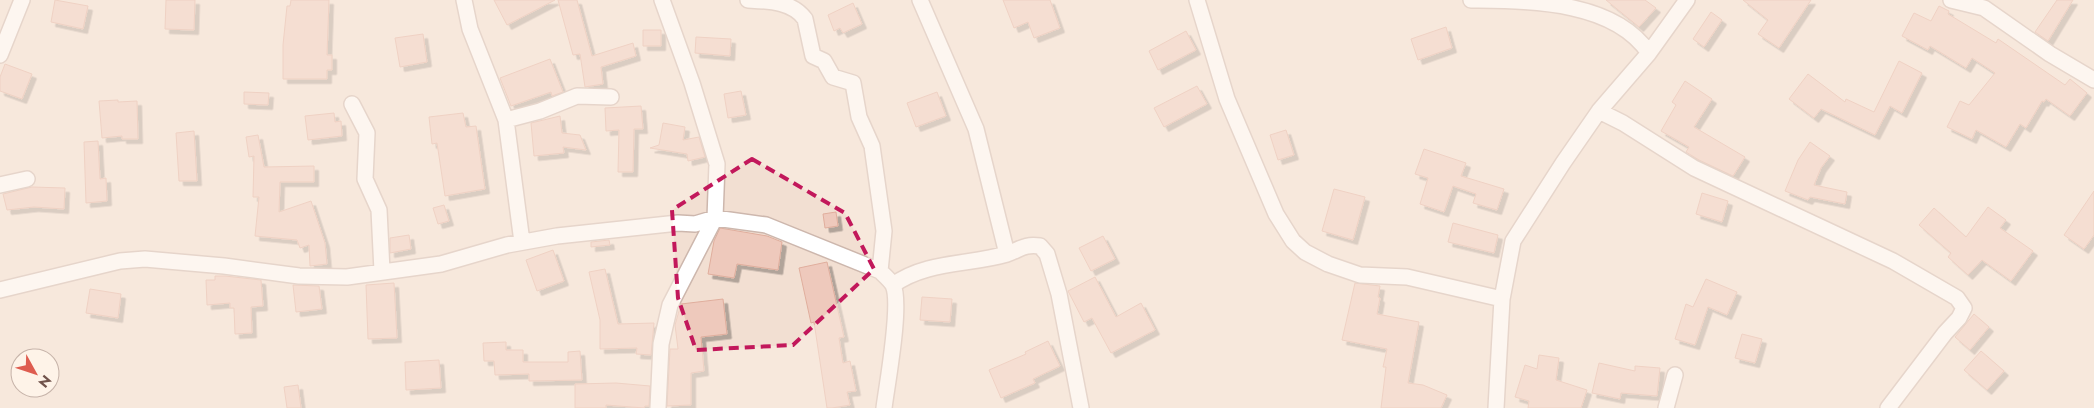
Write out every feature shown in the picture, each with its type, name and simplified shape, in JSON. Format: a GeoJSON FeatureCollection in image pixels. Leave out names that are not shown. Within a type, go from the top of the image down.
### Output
{"type":"FeatureCollection","features":[{"type":"Feature","properties":{"kind":"street"},"geometry":{"type":"LineString","coordinates":[[0,55],[22,0]]}},
{"type":"Feature","properties":{"kind":"street"},"geometry":{"type":"LineString","coordinates":[[464,0],[470,29],[506,120],[522,242]]}},
{"type":"Feature","properties":{"kind":"street"},"geometry":{"type":"LineString","coordinates":[[658,408],[661,344],[670,305],[715,218],[717,164],[692,83],[662,0]]}},
{"type":"Feature","properties":{"kind":"street"},"geometry":{"type":"LineString","coordinates":[[748,0],[780,3],[802,15],[805,19],[813,56],[824,60],[833,77],[853,83],[859,117],[872,146],[884,231],[880,271]]}},
{"type":"Feature","properties":{"kind":"street"},"geometry":{"type":"LineString","coordinates":[[920,0],[976,129],[1007,254]]}},
{"type":"Feature","properties":{"kind":"street"},"geometry":{"type":"LineString","coordinates":[[1197,0],[1226,99],[1276,214],[1293,241],[1305,252],[1328,264],[1360,275],[1407,277],[1502,299]]}},
{"type":"Feature","properties":{"kind":"street"},"geometry":{"type":"LineString","coordinates":[[1470,0],[1565,4],[1601,15],[1632,34],[1649,53]]}},
{"type":"Feature","properties":{"kind":"street"},"geometry":{"type":"LineString","coordinates":[[1496,408],[1502,299],[1513,241],[1599,111],[1649,53],[1687,0]]}},
{"type":"Feature","properties":{"kind":"street"},"geometry":{"type":"LineString","coordinates":[[1951,0],[1984,8],[2050,54],[2094,80]]}},
{"type":"Feature","properties":{"kind":"street"},"geometry":{"type":"LineString","coordinates":[[506,120],[540,111],[577,96],[611,97]]}},
{"type":"Feature","properties":{"kind":"street"},"geometry":{"type":"LineString","coordinates":[[352,104],[368,133],[365,179],[379,210],[382,271]]}},
{"type":"Feature","properties":{"kind":"street"},"geometry":{"type":"LineString","coordinates":[[1599,111],[1623,123],[1694,168],[1893,261],[1958,298],[1964,308],[1959,318],[1945,333],[1888,408]]}},
{"type":"Feature","properties":{"kind":"street"},"geometry":{"type":"LineString","coordinates":[[0,185],[2,183],[27,180]]}},
{"type":"Feature","properties":{"kind":"street"},"geometry":{"type":"LineString","coordinates":[[0,290],[120,260],[224,266],[299,276],[347,277],[441,264],[522,242],[557,236],[678,223],[695,224],[715,218],[766,225],[880,271],[893,285],[897,305],[884,408]]}},
{"type":"Feature","properties":{"kind":"street"},"geometry":{"type":"LineString","coordinates":[[893,285],[906,276],[933,268],[1007,254],[1027,245],[1040,246],[1047,254],[1063,313],[1081,408]]}},
{"type":"Feature","properties":{"kind":"street"},"geometry":{"type":"LineString","coordinates":[[1666,408],[1675,375]]}},
{"type":"Feature","properties":{"kind":"highlighted area"},"geometry":{"type":"Polygon","coordinates":[[[752,159],[845,213],[874,269],[793,345],[696,350],[678,298],[672,210],[752,159]]]}},
{"type":"Feature","properties":{"kind":"shaded area"},"geometry":{"type":"Polygon","coordinates":[[[0,0],[2094,0],[2094,408],[0,408],[0,0]]]}},
{"type":"Feature","properties":{"kind":"building"},"geometry":{"type":"Polygon","coordinates":[[[55,0],[88,6],[83,29],[51,22],[55,0]]]}},
{"type":"Feature","properties":{"kind":"building"},"geometry":{"type":"Polygon","coordinates":[[[166,0],[195,0],[194,30],[165,29],[166,0]]]}},
{"type":"Feature","properties":{"kind":"building"},"geometry":{"type":"Polygon","coordinates":[[[291,0],[329,0],[327,55],[332,55],[332,70],[327,70],[327,79],[283,79],[283,45],[287,6],[290,6],[291,0]]]}},
{"type":"Feature","properties":{"kind":"building"},"geometry":{"type":"Polygon","coordinates":[[[494,0],[555,0],[507,25],[494,0]]]}},
{"type":"Feature","properties":{"kind":"building"},"geometry":{"type":"Polygon","coordinates":[[[558,0],[577,0],[592,56],[633,43],[636,56],[601,67],[603,84],[585,87],[580,54],[573,55],[558,0]]]}},
{"type":"Feature","properties":{"kind":"building"},"geometry":{"type":"Polygon","coordinates":[[[1003,0],[1050,0],[1060,28],[1034,38],[1028,22],[1014,28],[1003,0]]]}},
{"type":"Feature","properties":{"kind":"building"},"geometry":{"type":"Polygon","coordinates":[[[1606,0],[1645,0],[1656,8],[1639,27],[1606,0]]]}},
{"type":"Feature","properties":{"kind":"building"},"geometry":{"type":"Polygon","coordinates":[[[1743,0],[1811,0],[1779,48],[1758,34],[1768,20],[1743,0]]]}},
{"type":"Feature","properties":{"kind":"building"},"geometry":{"type":"Polygon","coordinates":[[[2057,0],[2073,0],[2048,41],[2035,32],[2057,0]]]}},
{"type":"Feature","properties":{"kind":"building"},"geometry":{"type":"Polygon","coordinates":[[[853,3],[862,24],[843,33],[840,28],[834,31],[828,15],[853,3]]]}},
{"type":"Feature","properties":{"kind":"building"},"geometry":{"type":"Polygon","coordinates":[[[1939,6],[1949,11],[1948,14],[1996,43],[1998,39],[2065,85],[2070,79],[2087,93],[2070,116],[2046,99],[2044,102],[2042,101],[2026,128],[2020,124],[2006,147],[1976,130],[1972,139],[1947,127],[1960,101],[1969,105],[1995,73],[1972,58],[1966,68],[1930,46],[1928,50],[1902,36],[1914,13],[1931,21],[1939,6]]]}},
{"type":"Feature","properties":{"kind":"building"},"geometry":{"type":"Polygon","coordinates":[[[1711,12],[1722,20],[1704,47],[1693,39],[1711,12]]]}},
{"type":"Feature","properties":{"kind":"building"},"geometry":{"type":"Polygon","coordinates":[[[1446,27],[1452,48],[1418,60],[1411,39],[1446,27]]]}},
{"type":"Feature","properties":{"kind":"building"},"geometry":{"type":"Polygon","coordinates":[[[643,30],[661,30],[661,46],[643,46],[643,30]]]}},
{"type":"Feature","properties":{"kind":"building"},"geometry":{"type":"Polygon","coordinates":[[[1186,31],[1196,50],[1158,70],[1149,51],[1186,31]]]}},
{"type":"Feature","properties":{"kind":"building"},"geometry":{"type":"Polygon","coordinates":[[[423,34],[427,62],[400,67],[395,38],[423,34]]]}},
{"type":"Feature","properties":{"kind":"building"},"geometry":{"type":"Polygon","coordinates":[[[696,37],[731,39],[730,56],[695,53],[696,37]]]}},
{"type":"Feature","properties":{"kind":"building"},"geometry":{"type":"Polygon","coordinates":[[[550,59],[563,92],[552,96],[551,92],[511,106],[500,78],[550,59]]]}},
{"type":"Feature","properties":{"kind":"building"},"geometry":{"type":"Polygon","coordinates":[[[1899,61],[1922,73],[1902,113],[1890,106],[1875,135],[1821,109],[1814,118],[1789,99],[1808,74],[1845,102],[1846,99],[1874,112],[1899,61]]]}},
{"type":"Feature","properties":{"kind":"building"},"geometry":{"type":"Polygon","coordinates":[[[5,64],[32,74],[22,99],[0,91],[0,77],[5,64]]]}},
{"type":"Feature","properties":{"kind":"building"},"geometry":{"type":"Polygon","coordinates":[[[1685,81],[1712,99],[1694,127],[1745,157],[1733,176],[1686,152],[1689,147],[1661,131],[1676,105],[1672,102],[1685,81]]]}},
{"type":"Feature","properties":{"kind":"building"},"geometry":{"type":"Polygon","coordinates":[[[1197,86],[1207,104],[1164,127],[1154,108],[1197,86]]]}},
{"type":"Feature","properties":{"kind":"building"},"geometry":{"type":"Polygon","coordinates":[[[741,91],[746,115],[728,118],[724,94],[741,91]]]}},
{"type":"Feature","properties":{"kind":"building"},"geometry":{"type":"Polygon","coordinates":[[[244,92],[269,93],[268,105],[244,104],[244,92]]]}},
{"type":"Feature","properties":{"kind":"building"},"geometry":{"type":"Polygon","coordinates":[[[937,92],[946,116],[916,127],[907,103],[937,92]]]}},
{"type":"Feature","properties":{"kind":"building"},"geometry":{"type":"Polygon","coordinates":[[[118,100],[118,102],[137,101],[138,139],[122,139],[122,136],[102,138],[99,101],[118,100]]]}},
{"type":"Feature","properties":{"kind":"building"},"geometry":{"type":"Polygon","coordinates":[[[641,106],[643,129],[634,129],[633,172],[618,172],[619,130],[606,131],[605,108],[641,106]]]}},
{"type":"Feature","properties":{"kind":"building"},"geometry":{"type":"Polygon","coordinates":[[[334,113],[335,122],[341,121],[342,136],[308,140],[305,116],[334,113]]]}},
{"type":"Feature","properties":{"kind":"building"},"geometry":{"type":"Polygon","coordinates":[[[463,113],[466,127],[476,126],[485,189],[445,196],[437,143],[432,144],[429,117],[463,113]]]}},
{"type":"Feature","properties":{"kind":"building"},"geometry":{"type":"Polygon","coordinates":[[[560,116],[562,133],[580,135],[586,150],[563,147],[564,153],[534,156],[531,123],[560,116]]]}},
{"type":"Feature","properties":{"kind":"building"},"geometry":{"type":"Polygon","coordinates":[[[663,123],[685,127],[683,140],[699,137],[705,157],[688,161],[687,154],[650,148],[659,145],[663,123]]]}},
{"type":"Feature","properties":{"kind":"building"},"geometry":{"type":"Polygon","coordinates":[[[1286,130],[1294,155],[1278,160],[1270,135],[1286,130]]]}},
{"type":"Feature","properties":{"kind":"building"},"geometry":{"type":"Polygon","coordinates":[[[194,131],[197,181],[179,181],[176,133],[194,131]]]}},
{"type":"Feature","properties":{"kind":"building"},"geometry":{"type":"Polygon","coordinates":[[[258,135],[264,167],[314,166],[314,182],[280,182],[279,212],[311,201],[325,243],[327,264],[310,266],[309,245],[300,248],[297,240],[255,236],[259,197],[253,197],[254,156],[249,157],[246,137],[258,135]]]}},
{"type":"Feature","properties":{"kind":"building"},"geometry":{"type":"Polygon","coordinates":[[[98,141],[100,179],[106,178],[107,201],[86,203],[84,142],[98,141]]]}},
{"type":"Feature","properties":{"kind":"building"},"geometry":{"type":"Polygon","coordinates":[[[1810,142],[1830,156],[1821,168],[1814,185],[1847,192],[1845,204],[1810,197],[1808,200],[1785,191],[1798,160],[1810,142]]]}},
{"type":"Feature","properties":{"kind":"building"},"geometry":{"type":"Polygon","coordinates":[[[1424,149],[1466,163],[1461,176],[1504,189],[1497,210],[1473,203],[1476,194],[1453,186],[1444,212],[1420,204],[1428,178],[1415,174],[1424,149]]]}},
{"type":"Feature","properties":{"kind":"building"},"geometry":{"type":"Polygon","coordinates":[[[32,187],[65,188],[64,209],[34,207],[7,210],[3,194],[32,187]]]}},
{"type":"Feature","properties":{"kind":"building"},"geometry":{"type":"Polygon","coordinates":[[[1334,189],[1365,197],[1353,240],[1322,231],[1334,189]]]}},
{"type":"Feature","properties":{"kind":"building"},"geometry":{"type":"Polygon","coordinates":[[[2094,191],[2094,235],[2084,249],[2064,235],[2094,191]]]}},
{"type":"Feature","properties":{"kind":"building"},"geometry":{"type":"Polygon","coordinates":[[[1702,193],[1728,201],[1722,222],[1696,214],[1702,193]]]}},
{"type":"Feature","properties":{"kind":"building"},"geometry":{"type":"Polygon","coordinates":[[[444,205],[449,221],[438,224],[433,208],[444,205]]]}},
{"type":"Feature","properties":{"kind":"building"},"geometry":{"type":"Polygon","coordinates":[[[1988,207],[2006,220],[2000,228],[2033,251],[2011,281],[1982,260],[1968,275],[1948,257],[1951,253],[1919,225],[1934,208],[1966,237],[1988,207]]]}},
{"type":"Feature","properties":{"kind":"building"},"geometry":{"type":"Polygon","coordinates":[[[836,212],[838,226],[825,228],[823,214],[836,212]]]}},
{"type":"Feature","properties":{"kind":"building"},"geometry":{"type":"Polygon","coordinates":[[[1453,223],[1498,235],[1494,253],[1448,242],[1453,223]]]}},
{"type":"Feature","properties":{"kind":"building"},"geometry":{"type":"Polygon","coordinates":[[[720,228],[767,236],[782,242],[778,270],[737,264],[734,278],[708,274],[714,241],[720,228]]]}},
{"type":"Feature","properties":{"kind":"building"},"geometry":{"type":"Polygon","coordinates":[[[409,235],[411,249],[390,253],[390,238],[409,235]]]}},
{"type":"Feature","properties":{"kind":"building"},"geometry":{"type":"Polygon","coordinates":[[[1103,236],[1115,259],[1091,271],[1079,248],[1103,236]]]}},
{"type":"Feature","properties":{"kind":"building"},"geometry":{"type":"Polygon","coordinates":[[[609,240],[610,245],[591,247],[591,242],[609,240]]]}},
{"type":"Feature","properties":{"kind":"building"},"geometry":{"type":"Polygon","coordinates":[[[553,250],[564,281],[537,291],[526,260],[553,250]]]}},
{"type":"Feature","properties":{"kind":"building"},"geometry":{"type":"Polygon","coordinates":[[[827,262],[844,337],[839,338],[843,363],[850,361],[856,391],[847,392],[850,405],[832,408],[827,408],[814,322],[811,323],[799,268],[827,262]]]}},
{"type":"Feature","properties":{"kind":"building"},"geometry":{"type":"Polygon","coordinates":[[[605,269],[618,324],[654,323],[651,355],[636,354],[637,348],[600,349],[600,320],[589,272],[605,269]]]}},
{"type":"Feature","properties":{"kind":"building"},"geometry":{"type":"Polygon","coordinates":[[[215,276],[261,280],[263,306],[251,307],[252,333],[235,334],[234,308],[230,308],[230,303],[207,305],[206,280],[215,280],[215,276]]]}},
{"type":"Feature","properties":{"kind":"building"},"geometry":{"type":"Polygon","coordinates":[[[1095,277],[1116,317],[1141,303],[1155,330],[1111,353],[1092,318],[1084,322],[1068,291],[1095,277]]]}},
{"type":"Feature","properties":{"kind":"building"},"geometry":{"type":"Polygon","coordinates":[[[1706,279],[1737,292],[1727,315],[1708,307],[1695,345],[1675,339],[1686,304],[1693,307],[1706,279]]]}},
{"type":"Feature","properties":{"kind":"building"},"geometry":{"type":"Polygon","coordinates":[[[394,283],[397,338],[368,339],[366,285],[394,283]]]}},
{"type":"Feature","properties":{"kind":"building"},"geometry":{"type":"Polygon","coordinates":[[[1355,283],[1380,286],[1377,314],[1419,322],[1408,383],[1423,385],[1447,395],[1441,408],[1381,408],[1386,367],[1383,367],[1387,349],[1342,340],[1355,283]]]}},
{"type":"Feature","properties":{"kind":"building"},"geometry":{"type":"Polygon","coordinates":[[[293,285],[319,286],[322,309],[296,312],[293,285]]]}},
{"type":"Feature","properties":{"kind":"building"},"geometry":{"type":"Polygon","coordinates":[[[90,289],[121,294],[118,318],[86,313],[90,289]]]}},
{"type":"Feature","properties":{"kind":"building"},"geometry":{"type":"Polygon","coordinates":[[[922,297],[952,299],[950,322],[920,320],[922,297]]]}},
{"type":"Feature","properties":{"kind":"building"},"geometry":{"type":"Polygon","coordinates":[[[723,299],[727,334],[701,337],[704,371],[691,373],[691,405],[667,406],[670,349],[678,349],[675,325],[681,304],[723,299]]]}},
{"type":"Feature","properties":{"kind":"building"},"geometry":{"type":"Polygon","coordinates":[[[1974,314],[1989,327],[1970,350],[1955,337],[1974,314]]]}},
{"type":"Feature","properties":{"kind":"building"},"geometry":{"type":"Polygon","coordinates":[[[1742,334],[1762,339],[1755,363],[1735,358],[1742,334]]]}},
{"type":"Feature","properties":{"kind":"building"},"geometry":{"type":"Polygon","coordinates":[[[1048,341],[1060,366],[1033,379],[1035,383],[1001,398],[989,370],[1026,354],[1025,352],[1048,341]]]}},
{"type":"Feature","properties":{"kind":"building"},"geometry":{"type":"Polygon","coordinates":[[[506,342],[506,350],[523,350],[523,362],[568,362],[568,352],[580,351],[582,380],[529,381],[529,374],[495,375],[494,361],[484,361],[483,343],[506,342]]]}},
{"type":"Feature","properties":{"kind":"building"},"geometry":{"type":"Polygon","coordinates":[[[1981,351],[2004,371],[1987,390],[1964,370],[1981,351]]]}},
{"type":"Feature","properties":{"kind":"building"},"geometry":{"type":"Polygon","coordinates":[[[1539,355],[1559,358],[1556,380],[1587,390],[1581,408],[1528,408],[1529,401],[1515,397],[1525,365],[1537,369],[1539,355]]]}},
{"type":"Feature","properties":{"kind":"building"},"geometry":{"type":"Polygon","coordinates":[[[439,360],[441,388],[406,390],[405,362],[439,360]]]}},
{"type":"Feature","properties":{"kind":"building"},"geometry":{"type":"Polygon","coordinates":[[[1599,363],[1635,371],[1635,366],[1660,368],[1657,396],[1621,393],[1620,399],[1592,393],[1599,363]]]}},
{"type":"Feature","properties":{"kind":"building"},"geometry":{"type":"Polygon","coordinates":[[[616,383],[650,386],[649,406],[644,408],[606,405],[606,408],[575,408],[575,384],[616,383]]]}},
{"type":"Feature","properties":{"kind":"building"},"geometry":{"type":"Polygon","coordinates":[[[298,385],[301,408],[287,408],[284,387],[298,385]]]}}]}
